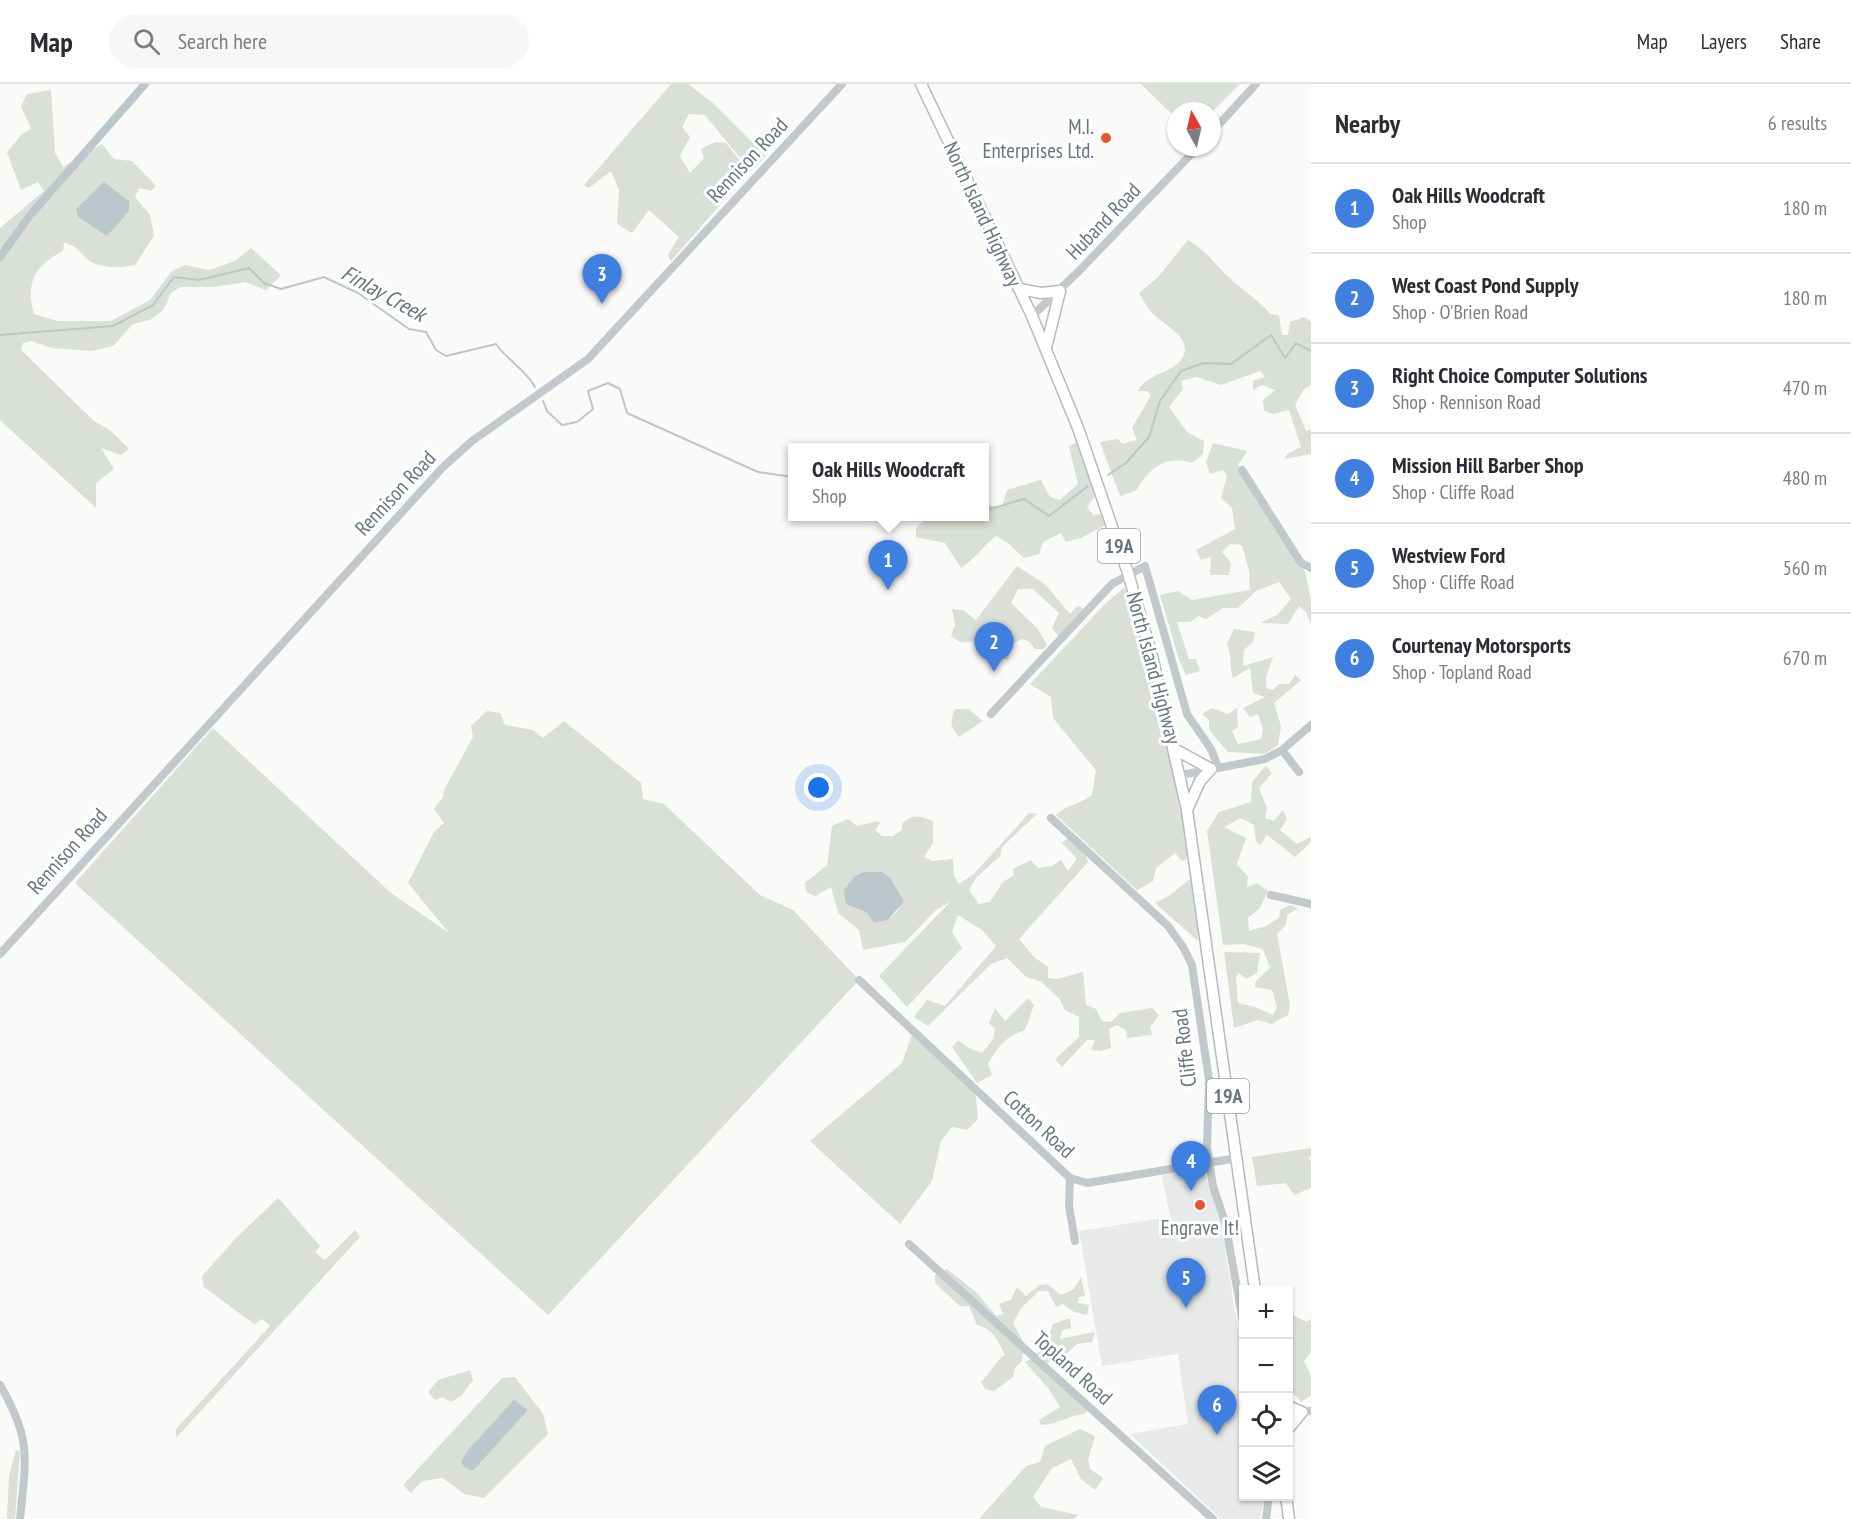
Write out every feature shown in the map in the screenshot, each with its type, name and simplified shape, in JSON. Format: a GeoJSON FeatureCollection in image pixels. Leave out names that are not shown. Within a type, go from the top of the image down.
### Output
{"type":"FeatureCollection","features":[{"type":"Feature","properties":{"kind":"main road","name":"North Island Highway"},"geometry":{"type":"LineString","coordinates":[[921,84],[1046,348],[1078,428],[1128,573],[1181,775],[1254,1285]]}},
{"type":"Feature","properties":{"kind":"main road"},"geometry":{"type":"LineString","coordinates":[[1019,289],[1041,293],[1060,291],[1046,348]]}},
{"type":"Feature","properties":{"kind":"main road"},"geometry":{"type":"LineString","coordinates":[[1176,750],[1214,768],[1200,781],[1187,810]]}},
{"type":"Feature","properties":{"kind":"main road"},"geometry":{"type":"LineString","coordinates":[[1293,1425],[1307,1412]]}},
{"type":"Feature","properties":{"kind":"main road"},"geometry":{"type":"LineString","coordinates":[[1287,1501],[1289,1519]]}},
{"type":"Feature","properties":{"kind":"street","name":"Rennison Road"},"geometry":{"type":"LineString","coordinates":[[0,954],[442,467],[472,441],[588,359],[842,84]]}},
{"type":"Feature","properties":{"kind":"street"},"geometry":{"type":"LineString","coordinates":[[1221,122],[1256,84]]}},
{"type":"Feature","properties":{"kind":"street","name":"Huband Road"},"geometry":{"type":"LineString","coordinates":[[1032,316],[1060,291],[1189,156]]}},
{"type":"Feature","properties":{"kind":"street"},"geometry":{"type":"LineString","coordinates":[[1242,470],[1301,563],[1311,568]]}},
{"type":"Feature","properties":{"kind":"street"},"geometry":{"type":"LineString","coordinates":[[991,714],[1112,584],[1128,573],[1145,566],[1187,714],[1211,749],[1214,768]]}},
{"type":"Feature","properties":{"kind":"street"},"geometry":{"type":"LineString","coordinates":[[1181,775],[1265,759],[1282,750],[1311,725]]}},
{"type":"Feature","properties":{"kind":"street"},"geometry":{"type":"LineString","coordinates":[[1282,750],[1299,772]]}},
{"type":"Feature","properties":{"kind":"street","name":"Cliffe Road"},"geometry":{"type":"LineString","coordinates":[[1051,818],[1168,926],[1192,965],[1209,1080],[1206,1134],[1209,1163],[1213,1186],[1226,1222],[1239,1298]]}},
{"type":"Feature","properties":{"kind":"street"},"geometry":{"type":"LineString","coordinates":[[1270,895],[1311,904]]}},
{"type":"Feature","properties":{"kind":"street","name":"Cotton Road"},"geometry":{"type":"LineString","coordinates":[[859,980],[1070,1178],[1087,1183],[1237,1158]]}},
{"type":"Feature","properties":{"kind":"street"},"geometry":{"type":"LineString","coordinates":[[1070,1178],[1069,1206],[1075,1240]]}},
{"type":"Feature","properties":{"kind":"street","name":"Topland Road"},"geometry":{"type":"LineString","coordinates":[[909,1244],[1213,1519]]}},
{"type":"Feature","properties":{"kind":"street"},"geometry":{"type":"LineString","coordinates":[[0,1385],[18,1418],[26,1449],[20,1519]]}},
{"type":"Feature","properties":{"kind":"street"},"geometry":{"type":"LineString","coordinates":[[1266,1519],[1268,1501]]}},
{"type":"Feature","properties":{"kind":"shaded area"},"geometry":{"type":"Polygon","coordinates":[[[671,84],[688,84],[713,103],[766,156],[751,171],[705,115],[689,114],[682,127],[690,137],[680,156],[690,173],[704,158],[701,149],[715,142],[726,143],[749,172],[671,261],[668,255],[679,237],[649,210],[632,233],[617,224],[619,190],[611,171],[589,188],[584,185],[671,84]]]}},
{"type":"Feature","properties":{"kind":"shaded area"},"geometry":{"type":"Polygon","coordinates":[[[1141,84],[1240,84],[1221,103],[1167,102],[1167,109],[1141,84]]]}},
{"type":"Feature","properties":{"kind":"shaded area"},"geometry":{"type":"Polygon","coordinates":[[[51,90],[55,153],[63,167],[102,144],[114,159],[132,161],[156,186],[151,191],[139,188],[135,197],[150,215],[154,236],[135,265],[124,267],[98,265],[87,259],[75,247],[64,243],[63,251],[45,262],[35,276],[31,293],[34,314],[58,321],[111,321],[150,300],[172,271],[185,265],[209,270],[235,261],[251,248],[281,275],[266,290],[245,282],[213,287],[180,287],[171,293],[163,310],[150,320],[133,324],[113,346],[92,351],[52,348],[31,341],[23,343],[21,350],[94,421],[110,430],[129,449],[121,455],[101,448],[114,469],[96,483],[96,508],[0,420],[0,228],[44,191],[38,182],[21,190],[7,152],[21,135],[31,129],[21,106],[27,94],[51,90]]]}},
{"type":"Feature","properties":{"kind":"shaded area"},"geometry":{"type":"Polygon","coordinates":[[[104,182],[129,201],[129,211],[107,236],[78,217],[76,209],[104,182]]]}},
{"type":"Feature","properties":{"kind":"shaded area"},"geometry":{"type":"Polygon","coordinates":[[[1188,240],[1202,250],[1270,314],[1279,315],[1282,335],[1288,335],[1290,322],[1304,317],[1311,322],[1311,385],[1303,390],[1295,405],[1306,431],[1311,429],[1311,454],[1285,459],[1287,454],[1301,447],[1289,410],[1274,414],[1264,411],[1263,400],[1275,390],[1262,385],[1253,390],[1253,381],[1265,377],[1260,371],[1221,385],[1197,377],[1181,381],[1183,389],[1169,407],[1187,432],[1204,441],[1203,454],[1192,463],[1175,460],[1160,465],[1147,475],[1137,490],[1120,496],[1100,442],[1118,439],[1122,444],[1137,440],[1132,428],[1151,395],[1147,391],[1138,391],[1149,379],[1178,363],[1183,358],[1185,350],[1182,339],[1152,313],[1139,293],[1157,278],[1188,240]]]}},
{"type":"Feature","properties":{"kind":"shaded area"},"geometry":{"type":"Polygon","coordinates":[[[1078,441],[1097,493],[1087,507],[1093,515],[1100,514],[1106,525],[1081,538],[1066,542],[1061,533],[1043,542],[1039,554],[1024,558],[996,536],[961,568],[945,543],[916,537],[916,528],[924,521],[989,521],[989,506],[1002,507],[1007,490],[1041,480],[1050,497],[1060,500],[1078,484],[1069,447],[1078,441]]]}},
{"type":"Feature","properties":{"kind":"shaded area"},"geometry":{"type":"Polygon","coordinates":[[[1213,443],[1247,451],[1238,465],[1305,571],[1311,600],[1311,624],[1306,612],[1299,606],[1288,624],[1260,623],[1277,615],[1291,599],[1279,582],[1256,591],[1238,608],[1223,608],[1206,619],[1199,616],[1190,622],[1177,622],[1189,659],[1196,659],[1200,671],[1186,675],[1179,660],[1160,595],[1178,591],[1192,600],[1250,590],[1249,571],[1242,545],[1230,544],[1222,552],[1231,563],[1229,575],[1210,575],[1211,557],[1201,560],[1196,550],[1235,529],[1232,508],[1221,498],[1227,476],[1223,470],[1210,474],[1206,462],[1213,443]]]}},
{"type":"Feature","properties":{"kind":"shaded area"},"geometry":{"type":"Polygon","coordinates":[[[1017,566],[1045,584],[1070,614],[1078,606],[1085,610],[1059,637],[1052,628],[1059,613],[1033,589],[1018,589],[1011,603],[1038,629],[1047,645],[1044,649],[1035,649],[1030,642],[1022,639],[1011,644],[1008,660],[996,654],[989,641],[960,642],[951,636],[955,625],[952,609],[963,610],[976,620],[1017,566]]]}},
{"type":"Feature","properties":{"kind":"shaded area"},"geometry":{"type":"Polygon","coordinates":[[[1125,587],[1161,721],[1189,858],[1182,861],[1175,853],[1156,868],[1153,881],[1137,890],[1056,815],[1092,795],[1096,770],[1053,718],[1051,697],[1030,684],[1106,603],[1125,587]]]}},
{"type":"Feature","properties":{"kind":"shaded area"},"geometry":{"type":"Polygon","coordinates":[[[1234,629],[1255,632],[1253,642],[1244,650],[1243,666],[1273,657],[1266,677],[1266,688],[1273,690],[1279,684],[1289,684],[1295,675],[1301,680],[1274,703],[1281,726],[1278,745],[1264,754],[1228,752],[1209,730],[1209,720],[1202,714],[1212,708],[1228,714],[1237,708],[1238,727],[1232,731],[1238,744],[1261,739],[1263,729],[1258,714],[1250,717],[1243,708],[1265,697],[1253,693],[1250,668],[1233,678],[1227,644],[1234,629]]]}},
{"type":"Feature","properties":{"kind":"shaded area"},"geometry":{"type":"Polygon","coordinates":[[[955,709],[969,709],[983,721],[959,737],[952,724],[955,709]]]}},
{"type":"Feature","properties":{"kind":"shaded area"},"geometry":{"type":"Polygon","coordinates":[[[487,711],[500,713],[505,725],[533,730],[543,738],[564,721],[641,783],[643,799],[664,804],[760,895],[793,910],[859,980],[548,1315],[75,883],[213,728],[391,893],[449,933],[408,883],[434,832],[444,823],[434,809],[443,797],[444,790],[473,737],[471,726],[487,711]]]}},
{"type":"Feature","properties":{"kind":"shaded area"},"geometry":{"type":"Polygon","coordinates":[[[1266,766],[1272,773],[1259,788],[1267,808],[1265,818],[1274,821],[1283,810],[1287,819],[1280,830],[1297,844],[1311,837],[1311,842],[1295,857],[1267,835],[1260,845],[1256,841],[1254,825],[1241,818],[1224,827],[1246,838],[1237,864],[1248,877],[1247,887],[1257,883],[1268,891],[1260,908],[1248,918],[1249,931],[1266,926],[1279,918],[1280,910],[1290,905],[1298,908],[1287,915],[1286,925],[1277,934],[1290,1005],[1288,1015],[1271,1024],[1258,1020],[1234,1028],[1224,952],[1260,953],[1257,973],[1246,979],[1239,973],[1236,978],[1238,1003],[1273,1015],[1277,1008],[1272,990],[1255,987],[1256,981],[1270,968],[1263,949],[1244,944],[1223,945],[1207,831],[1219,812],[1251,802],[1252,782],[1266,766]]]}},
{"type":"Feature","properties":{"kind":"shaded area"},"geometry":{"type":"Polygon","coordinates":[[[1029,813],[1037,814],[1002,847],[1000,856],[976,878],[969,890],[979,904],[990,902],[1003,882],[1014,875],[1013,869],[1031,860],[1038,868],[1052,866],[1061,860],[1068,871],[1077,859],[1062,843],[1069,837],[1085,852],[1088,862],[1019,939],[1034,957],[1048,967],[1048,978],[1057,979],[1083,972],[1086,1005],[1096,1009],[1102,1021],[1111,1022],[1120,1013],[1152,1008],[1159,1015],[1150,1027],[1152,1035],[1127,1038],[1126,1030],[1117,1025],[1109,1029],[1111,1048],[1100,1051],[1091,1050],[1095,1040],[1087,1040],[1062,1067],[1055,1059],[1079,1037],[1079,1017],[1065,1010],[1059,998],[1040,981],[1026,977],[1007,958],[991,964],[928,1026],[914,1017],[927,1000],[945,1006],[996,946],[982,930],[958,915],[952,932],[962,948],[907,1007],[879,976],[950,902],[936,910],[905,942],[863,950],[859,930],[838,913],[831,887],[815,896],[806,892],[805,883],[827,865],[832,826],[848,819],[857,826],[878,821],[880,823],[875,830],[882,836],[893,836],[902,830],[902,824],[909,818],[921,817],[933,821],[933,843],[924,857],[932,861],[953,859],[954,876],[959,884],[974,874],[1029,813]],[[882,872],[871,873],[866,912],[874,923],[888,920],[899,909],[882,872]]]}},
{"type":"Feature","properties":{"kind":"shaded area"},"geometry":{"type":"Polygon","coordinates":[[[864,872],[882,872],[889,877],[904,901],[888,920],[874,923],[866,912],[846,904],[844,890],[855,876],[864,872]]]}},
{"type":"Feature","properties":{"kind":"shaded area"},"geometry":{"type":"Polygon","coordinates":[[[1190,879],[1196,904],[1198,941],[1155,903],[1169,896],[1190,879]]]}},
{"type":"Feature","properties":{"kind":"shaded area"},"geometry":{"type":"Polygon","coordinates":[[[1028,998],[1034,1005],[1025,1030],[1012,1035],[999,1047],[988,1064],[992,1075],[977,1083],[952,1047],[958,1040],[967,1047],[982,1053],[993,1039],[995,1029],[989,1023],[995,1008],[1005,1021],[1028,998]]]}},
{"type":"Feature","properties":{"kind":"shaded area"},"geometry":{"type":"Polygon","coordinates":[[[913,1031],[975,1089],[978,1119],[967,1130],[952,1127],[941,1141],[932,1181],[900,1224],[810,1141],[902,1063],[913,1031]]]}},
{"type":"Feature","properties":{"kind":"shaded area"},"geometry":{"type":"Polygon","coordinates":[[[1311,1148],[1311,1156],[1308,1157],[1311,1161],[1311,1188],[1294,1195],[1286,1183],[1257,1186],[1252,1157],[1311,1148]]]}},
{"type":"Feature","properties":{"kind":"shaded area"},"geometry":{"type":"Polygon","coordinates":[[[1197,1171],[1205,1175],[1219,1211],[1239,1337],[1239,1501],[1264,1501],[1260,1519],[1221,1519],[1130,1434],[1188,1424],[1178,1354],[1102,1366],[1079,1231],[1170,1217],[1162,1175],[1197,1171]]]}},
{"type":"Feature","properties":{"kind":"shaded area"},"geometry":{"type":"Polygon","coordinates":[[[278,1198],[320,1246],[315,1252],[325,1260],[355,1230],[360,1237],[176,1438],[176,1429],[270,1326],[262,1319],[254,1324],[204,1287],[202,1276],[237,1237],[278,1198]]]}},
{"type":"Feature","properties":{"kind":"shaded area"},"geometry":{"type":"Polygon","coordinates":[[[947,1269],[977,1293],[996,1316],[1003,1314],[999,1304],[1011,1300],[1017,1287],[1026,1296],[1039,1285],[1047,1284],[1061,1295],[1074,1289],[1081,1277],[1085,1296],[1079,1297],[1078,1303],[1089,1305],[1087,1315],[1074,1312],[1063,1304],[1056,1307],[1048,1291],[1039,1291],[1021,1308],[1013,1323],[1024,1343],[1022,1361],[1015,1368],[1013,1377],[994,1391],[985,1389],[981,1382],[1005,1355],[991,1332],[977,1325],[969,1306],[960,1306],[935,1283],[935,1275],[947,1269]]]}},
{"type":"Feature","properties":{"kind":"shaded area"},"geometry":{"type":"Polygon","coordinates":[[[1293,1315],[1307,1322],[1311,1319],[1311,1352],[1304,1361],[1311,1376],[1311,1395],[1301,1402],[1293,1393],[1293,1315]]]}},
{"type":"Feature","properties":{"kind":"shaded area"},"geometry":{"type":"Polygon","coordinates":[[[1070,1318],[1071,1328],[1062,1330],[1060,1339],[1095,1332],[1092,1342],[1077,1344],[1061,1359],[1046,1363],[1092,1406],[1084,1414],[1041,1425],[1039,1420],[1060,1407],[1048,1388],[1025,1362],[1040,1351],[1053,1324],[1070,1318]]]}},
{"type":"Feature","properties":{"kind":"shaded area"},"geometry":{"type":"Polygon","coordinates":[[[470,1370],[473,1380],[461,1396],[451,1402],[443,1397],[435,1400],[428,1392],[438,1380],[470,1370]]]}},
{"type":"Feature","properties":{"kind":"shaded area"},"geometry":{"type":"Polygon","coordinates":[[[515,1377],[543,1414],[548,1434],[484,1498],[464,1494],[443,1478],[422,1481],[411,1493],[403,1485],[502,1378],[515,1377]],[[514,1401],[467,1451],[461,1462],[473,1471],[528,1410],[514,1401]]]}},
{"type":"Feature","properties":{"kind":"shaded area"},"geometry":{"type":"Polygon","coordinates":[[[514,1400],[528,1410],[473,1471],[465,1468],[461,1462],[467,1451],[514,1400]]]}},
{"type":"Feature","properties":{"kind":"shaded area"},"geometry":{"type":"Polygon","coordinates":[[[1080,1429],[1095,1436],[1088,1459],[1090,1469],[1103,1478],[1095,1490],[1081,1479],[1071,1459],[1052,1468],[1033,1497],[1041,1507],[1078,1515],[1074,1519],[979,1519],[1026,1466],[1040,1462],[1045,1446],[1080,1429]]]}},
{"type":"Feature","properties":{"kind":"shaded area"},"geometry":{"type":"Polygon","coordinates":[[[16,1450],[20,1451],[15,1519],[7,1519],[9,1476],[16,1450]]]}},
{"type":"Feature","properties":{"kind":"waterway"},"geometry":{"type":"LineString","coordinates":[[0,257],[31,214],[145,84]]}},
{"type":"Feature","properties":{"kind":"waterway","name":"Finlay Creek"},"geometry":{"type":"LineString","coordinates":[[0,335],[113,326],[153,305],[174,277],[199,280],[249,268],[264,283],[281,289],[324,277],[358,293],[409,329],[426,332],[436,350],[446,356],[496,344],[535,387]]}},
{"type":"Feature","properties":{"kind":"waterway","name":"Finlay Creek"},"geometry":{"type":"LineString","coordinates":[[1108,475],[1126,463],[1149,437],[1160,401],[1181,371],[1203,363],[1231,364],[1271,335],[1285,358],[1296,343],[1311,351]]}},
{"type":"Feature","properties":{"kind":"waterway","name":"Finlay Creek"},"geometry":{"type":"LineString","coordinates":[[543,401],[547,411],[562,425],[577,422],[593,409],[588,391],[608,383],[620,389],[627,413],[758,472],[788,476]]}},
{"type":"Feature","properties":{"kind":"waterway","name":"Finlay Creek"},"geometry":{"type":"LineString","coordinates":[[989,510],[1024,499],[1049,516],[1088,486]]}},
{"type":"Feature","properties":{"kind":"place","name":"M.I. Enterprises Ltd."},"geometry":{"type":"Point","coordinates":[1106,138]}},
{"type":"Feature","properties":{"kind":"place","name":"Right Choice Computer Solutions"},"geometry":{"type":"Point","coordinates":[602,304]}},
{"type":"Feature","properties":{"kind":"place","name":"Oak Hills Woodcraft"},"geometry":{"type":"Point","coordinates":[888,590]}},
{"type":"Feature","properties":{"kind":"place","name":"West Coast Pond Supply"},"geometry":{"type":"Point","coordinates":[994,672]}},
{"type":"Feature","properties":{"kind":"place","name":"Mission Hill Barber Shop"},"geometry":{"type":"Point","coordinates":[1191,1191]}},
{"type":"Feature","properties":{"kind":"place","name":"Engrave It!"},"geometry":{"type":"Point","coordinates":[1200,1205]}},
{"type":"Feature","properties":{"kind":"place","name":"Westview Ford"},"geometry":{"type":"Point","coordinates":[1186,1308]}},
{"type":"Feature","properties":{"kind":"place","name":"Courtenay Motorsports"},"geometry":{"type":"Point","coordinates":[1217,1435]}}]}
